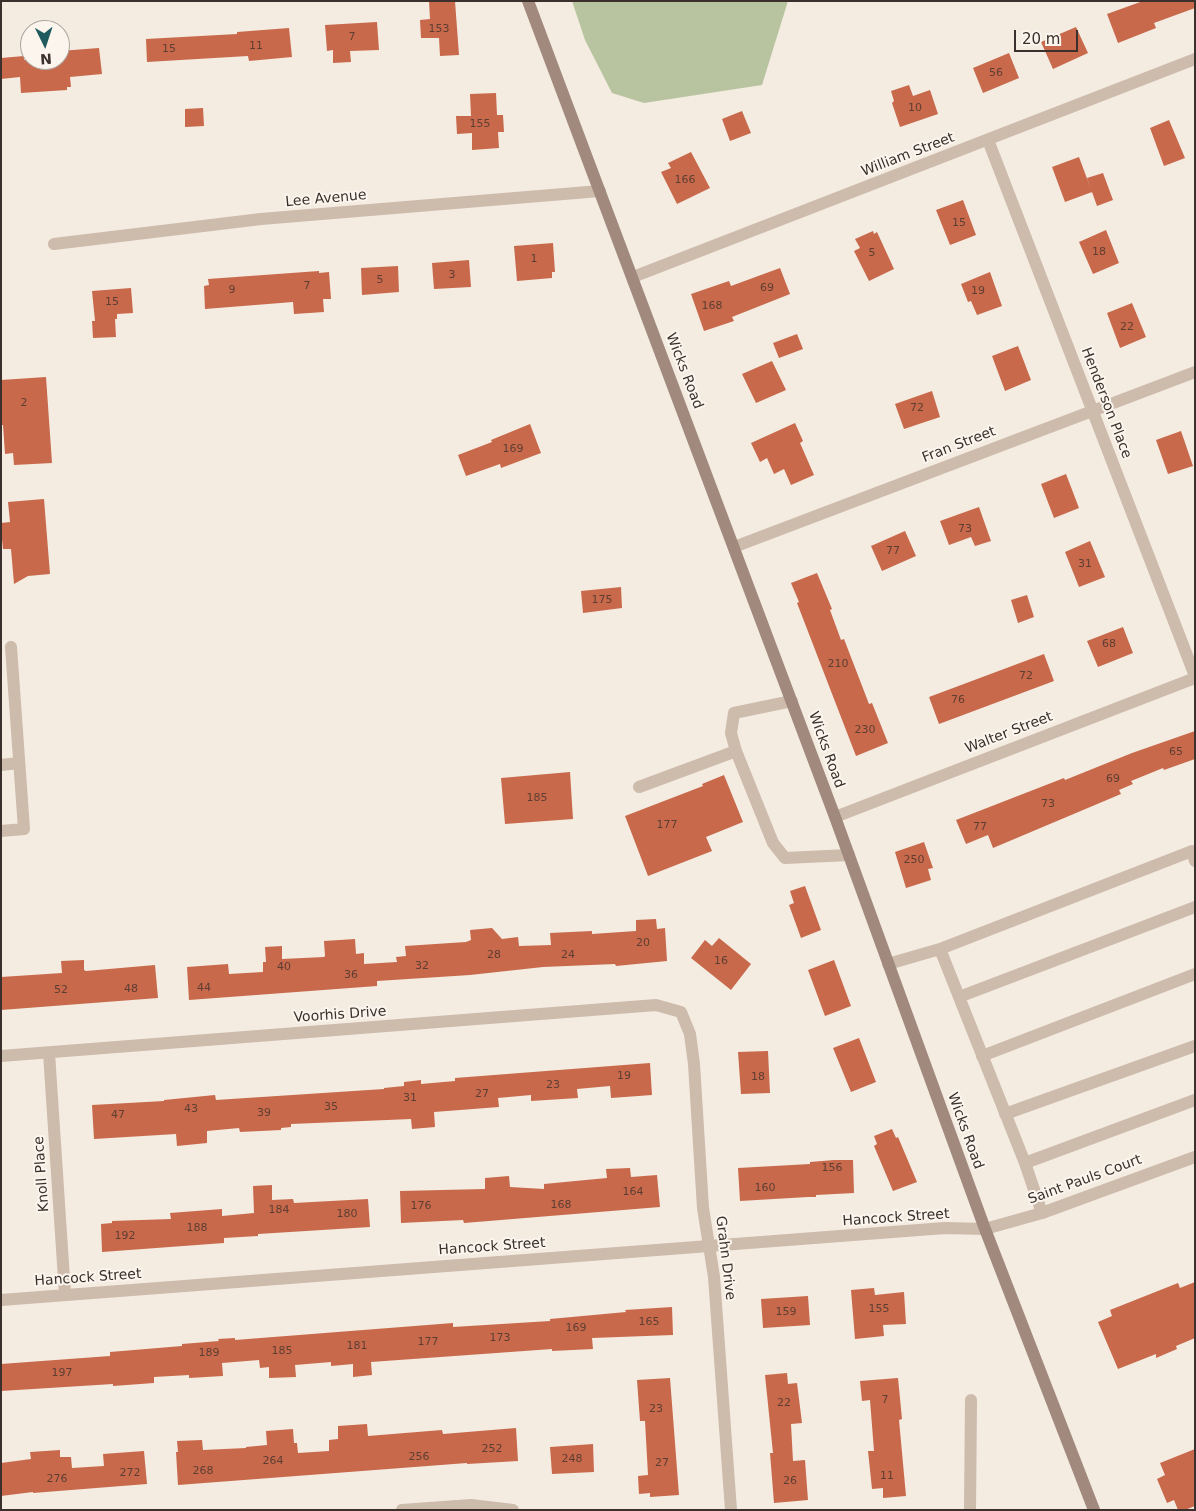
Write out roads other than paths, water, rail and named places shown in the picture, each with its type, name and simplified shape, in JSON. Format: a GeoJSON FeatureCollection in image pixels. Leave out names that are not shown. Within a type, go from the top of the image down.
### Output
{"type":"FeatureCollection","features":[{"type":"Feature","properties":{"kind":"main road","name":"Wicks Road"},"geometry":{"type":"LineString","coordinates":[[528,1],[792,701],[985,1228],[1094,1510]]}},
{"type":"Feature","properties":{"kind":"street","name":"William Street"},"geometry":{"type":"LineString","coordinates":[[633,278],[1195,59]]}},
{"type":"Feature","properties":{"kind":"street","name":"Henderson Place"},"geometry":{"type":"LineString","coordinates":[[988,140],[1195,677]]}},
{"type":"Feature","properties":{"kind":"street","name":"Lee Avenue"},"geometry":{"type":"LineString","coordinates":[[54,244],[261,219],[600,191]]}},
{"type":"Feature","properties":{"kind":"street","name":"Fran Street"},"geometry":{"type":"LineString","coordinates":[[734,546],[1195,372]]}},
{"type":"Feature","properties":{"kind":"street"},"geometry":{"type":"LineString","coordinates":[[1,831],[24,829],[11,647]]}},
{"type":"Feature","properties":{"kind":"street","name":"Walter Street"},"geometry":{"type":"LineString","coordinates":[[835,817],[1195,677]]}},
{"type":"Feature","properties":{"kind":"street"},"geometry":{"type":"LineString","coordinates":[[792,701],[734,713],[731,733],[736,751],[773,843],[785,858],[849,855]]}},
{"type":"Feature","properties":{"kind":"street"},"geometry":{"type":"LineString","coordinates":[[639,787],[736,751]]}},
{"type":"Feature","properties":{"kind":"street"},"geometry":{"type":"LineString","coordinates":[[1,764],[19,763]]}},
{"type":"Feature","properties":{"kind":"street"},"geometry":{"type":"LineString","coordinates":[[888,964],[940,949],[1194,853]]}},
{"type":"Feature","properties":{"kind":"street"},"geometry":{"type":"LineString","coordinates":[[959,997],[1195,907]]}},
{"type":"Feature","properties":{"kind":"street"},"geometry":{"type":"LineString","coordinates":[[940,949],[1025,1163],[1042,1213]]}},
{"type":"Feature","properties":{"kind":"street"},"geometry":{"type":"LineString","coordinates":[[982,1056],[1195,974]]}},
{"type":"Feature","properties":{"kind":"street","name":"Voorhis Drive"},"geometry":{"type":"LineString","coordinates":[[1,1056],[656,1005],[681,1012]]}},
{"type":"Feature","properties":{"kind":"street","name":"Grahn Drive"},"geometry":{"type":"LineString","coordinates":[[681,1012],[690,1034],[694,1064],[703,1208],[714,1277],[731,1510]]}},
{"type":"Feature","properties":{"kind":"street"},"geometry":{"type":"LineString","coordinates":[[1006,1114],[1195,1046]]}},
{"type":"Feature","properties":{"kind":"street","name":"Knoll Place"},"geometry":{"type":"LineString","coordinates":[[49,1052],[65,1294]]}},
{"type":"Feature","properties":{"kind":"street"},"geometry":{"type":"LineString","coordinates":[[1025,1163],[1195,1100]]}},
{"type":"Feature","properties":{"kind":"street","name":"Saint Pauls Court"},"geometry":{"type":"LineString","coordinates":[[985,1228],[1042,1213],[1195,1156]]}},
{"type":"Feature","properties":{"kind":"street","name":"Hancock Street"},"geometry":{"type":"LineString","coordinates":[[1,1300],[945,1228],[985,1228]]}},
{"type":"Feature","properties":{"kind":"street"},"geometry":{"type":"LineString","coordinates":[[970,1400],[970,1510]]}},
{"type":"Feature","properties":{"kind":"street"},"geometry":{"type":"LineString","coordinates":[[402,1510],[471,1504],[513,1510]]}}]}
